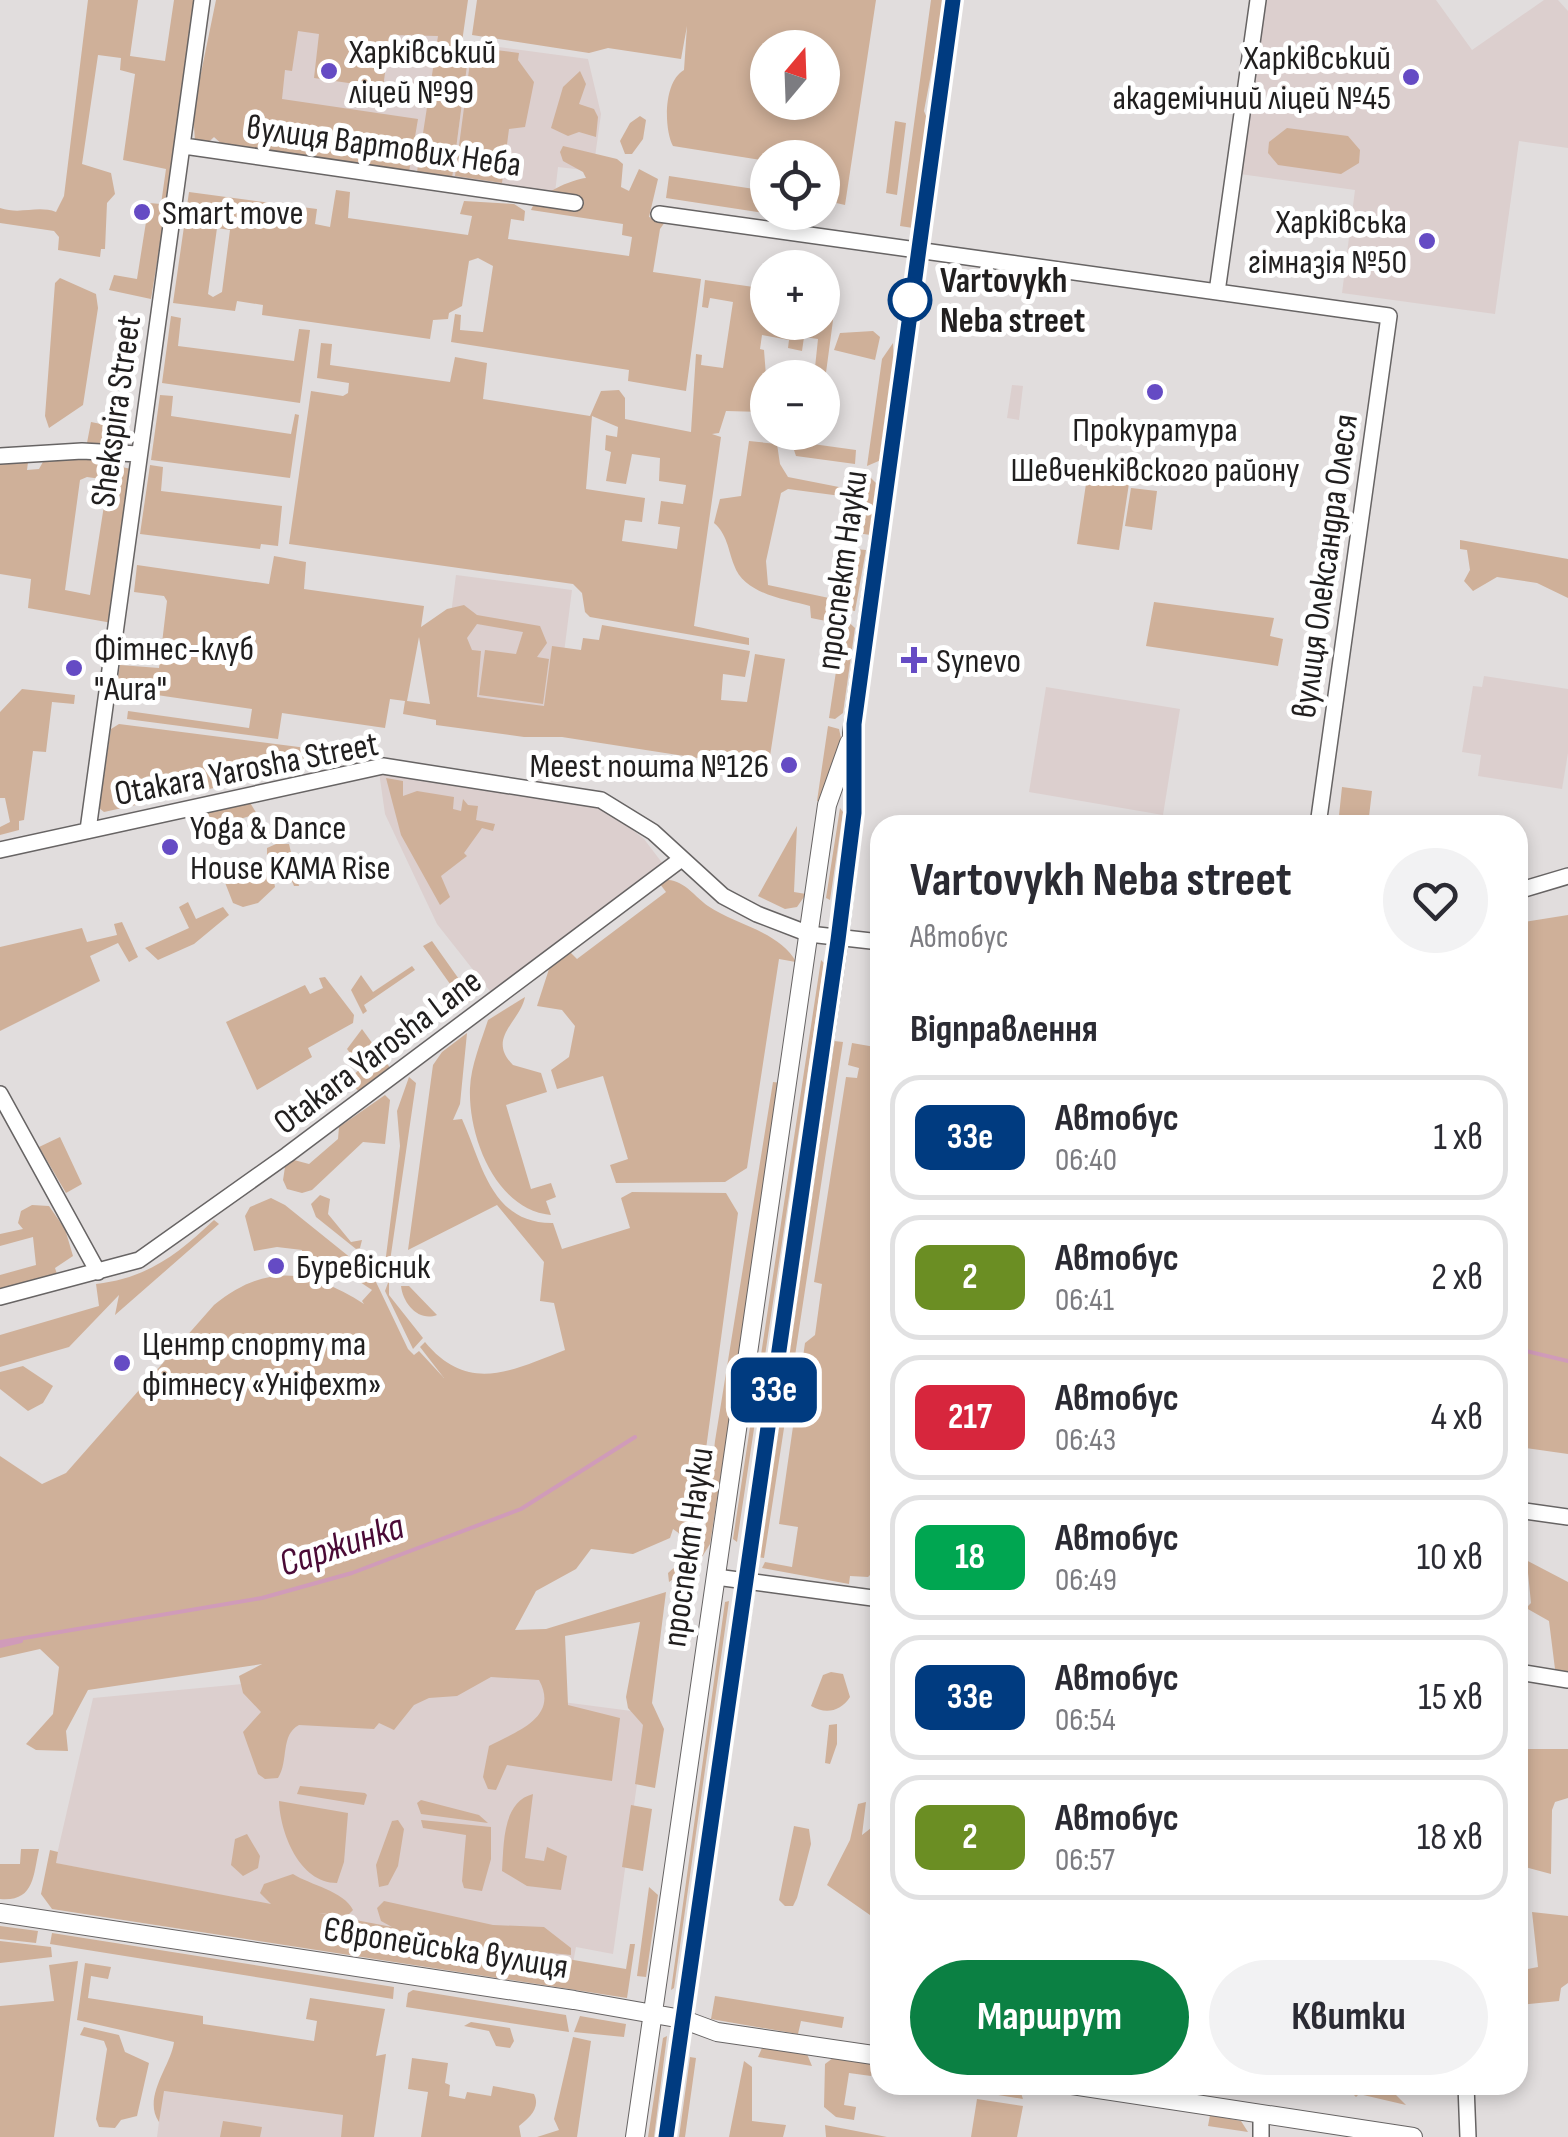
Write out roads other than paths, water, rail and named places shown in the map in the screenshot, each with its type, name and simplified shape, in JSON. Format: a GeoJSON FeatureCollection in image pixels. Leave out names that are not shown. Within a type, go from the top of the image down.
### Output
{"type":"FeatureCollection","features":[{"type":"Feature","properties":{"kind":"main road","name":"проспект Науки"},"geometry":{"type":"LineString","coordinates":[[666,2137],[838,940],[854,813],[852,733],[953,0]]}},
{"type":"Feature","properties":{"kind":"main road","name":"проспект Науки"},"geometry":{"type":"LineString","coordinates":[[635,2137],[827,805],[852,733]]}},
{"type":"Feature","properties":{"kind":"main road","name":"Європейська вулиця"},"geometry":{"type":"LineString","coordinates":[[0,1913],[652,2014],[717,2032],[870,2055]]}},
{"type":"Feature","properties":{"kind":"main road"},"geometry":{"type":"LineString","coordinates":[[1137,2095],[1413,2137]]}},
{"type":"Feature","properties":{"kind":"street","name":"Shekspira Street"},"geometry":{"type":"LineString","coordinates":[[88,830],[202,0]]}},
{"type":"Feature","properties":{"kind":"street"},"geometry":{"type":"LineString","coordinates":[[659,214],[1217,292],[1258,0]]}},
{"type":"Feature","properties":{"kind":"street","name":"вулиця Вартових Неба"},"geometry":{"type":"LineString","coordinates":[[184,146],[576,203]]}},
{"type":"Feature","properties":{"kind":"street","name":"вулиця Олександра Олеся"},"geometry":{"type":"LineString","coordinates":[[1217,292],[1389,316],[1319,815]]}},
{"type":"Feature","properties":{"kind":"street"},"geometry":{"type":"LineString","coordinates":[[0,456],[82,451],[138,454]]}},
{"type":"Feature","properties":{"kind":"street","name":"Otakara Yarosha Street"},"geometry":{"type":"LineString","coordinates":[[0,850],[383,766],[601,800],[653,832],[723,896],[809,934],[870,942]]}},
{"type":"Feature","properties":{"kind":"street","name":"Otakara Yarosha Lane"},"geometry":{"type":"LineString","coordinates":[[0,1297],[139,1260],[264,1172],[680,860]]}},
{"type":"Feature","properties":{"kind":"street"},"geometry":{"type":"LineString","coordinates":[[1528,887],[1568,876]]}},
{"type":"Feature","properties":{"kind":"street"},"geometry":{"type":"LineString","coordinates":[[0,1094],[98,1272]]}},
{"type":"Feature","properties":{"kind":"street"},"geometry":{"type":"LineString","coordinates":[[1528,1512],[1568,1518]]}},
{"type":"Feature","properties":{"kind":"street"},"geometry":{"type":"LineString","coordinates":[[716,1578],[870,1597]]}},
{"type":"Feature","properties":{"kind":"street"},"geometry":{"type":"LineString","coordinates":[[1528,1674],[1568,1680]]}},
{"type":"Feature","properties":{"kind":"street"},"geometry":{"type":"LineString","coordinates":[[1466,2095],[1468,2137]]}},
{"type":"Feature","properties":{"kind":"street"},"geometry":{"type":"LineString","coordinates":[[1261,2114],[1261,2137]]}},
{"type":"Feature","properties":{"kind":"waterway","name":"Саржинка"},"geometry":{"type":"LineString","coordinates":[[1528,1351],[1568,1361]]}},
{"type":"Feature","properties":{"kind":"waterway","name":"Саржинка"},"geometry":{"type":"LineString","coordinates":[[0,1642],[262,1598],[352,1573],[521,1509],[635,1437]]}},
{"type":"Feature","properties":{"kind":"waterway","name":"Саржинка"},"geometry":{"type":"LineString","coordinates":[[0,1646],[21,1641]]}},
{"type":"Feature","properties":{"kind":"place","name":"Харківський ліцей №99"},"geometry":{"type":"Point","coordinates":[329,71]}},
{"type":"Feature","properties":{"kind":"place","name":"Харківський академічний ліцей №45"},"geometry":{"type":"Point","coordinates":[1411,77]}},
{"type":"Feature","properties":{"kind":"place","name":"Smart move"},"geometry":{"type":"Point","coordinates":[142,212]}},
{"type":"Feature","properties":{"kind":"place","name":"Харківська гімназія №50"},"geometry":{"type":"Point","coordinates":[1427,241]}},
{"type":"Feature","properties":{"kind":"place","name":"Vartovykh Neba street"},"geometry":{"type":"Point","coordinates":[910,300]}},
{"type":"Feature","properties":{"kind":"place","name":"Прокуратура Шевченківского району"},"geometry":{"type":"Point","coordinates":[1155,392]}},
{"type":"Feature","properties":{"kind":"place","name":"Synevo"},"geometry":{"type":"Point","coordinates":[914,660]}},
{"type":"Feature","properties":{"kind":"place","name":"Фітнес-клуб \"Aura\""},"geometry":{"type":"Point","coordinates":[74,668]}},
{"type":"Feature","properties":{"kind":"place","name":"Meest пошта №126"},"geometry":{"type":"Point","coordinates":[789,765]}},
{"type":"Feature","properties":{"kind":"place","name":"Yoga & Dance House KAMA Rise"},"geometry":{"type":"Point","coordinates":[170,847]}},
{"type":"Feature","properties":{"kind":"place","name":"Буревісник"},"geometry":{"type":"Point","coordinates":[276,1266]}},
{"type":"Feature","properties":{"kind":"place","name":"Центр спорту та фітнесу «Уніфехт»"},"geometry":{"type":"Point","coordinates":[122,1363]}}]}
